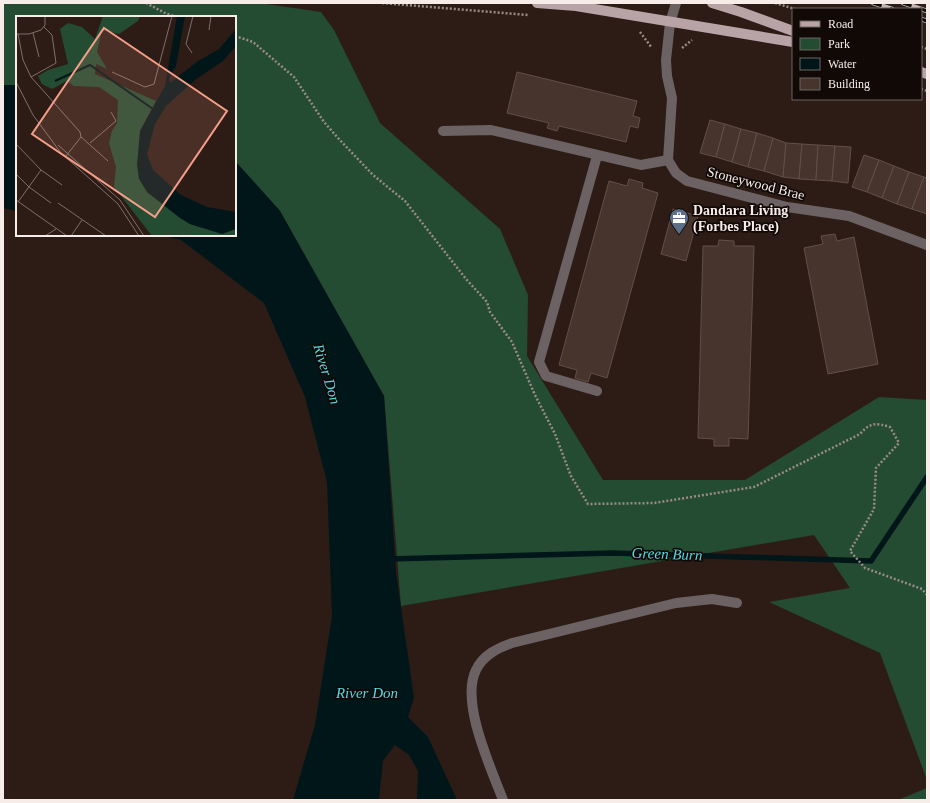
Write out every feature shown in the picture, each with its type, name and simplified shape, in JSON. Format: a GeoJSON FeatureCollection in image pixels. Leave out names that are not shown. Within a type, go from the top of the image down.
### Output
{"type":"FeatureCollection","features":[{"type":"Feature","properties":{"kind":"main road"},"geometry":{"type":"LineString","coordinates":[[537,3],[576,6],[792,42]]}},
{"type":"Feature","properties":{"kind":"main road"},"geometry":{"type":"LineString","coordinates":[[712,3],[792,31]]}},
{"type":"Feature","properties":{"kind":"street"},"geometry":{"type":"LineString","coordinates":[[443,131],[491,130],[597,156],[641,165],[668,160],[672,98],[667,76],[666,60],[670,22],[676,3]]}},
{"type":"Feature","properties":{"kind":"street"},"geometry":{"type":"LineString","coordinates":[[597,156],[539,362],[546,376],[597,391]]}},
{"type":"Feature","properties":{"kind":"street","name":"Stoneywood Brae"},"geometry":{"type":"LineString","coordinates":[[668,160],[676,173],[687,180],[787,207],[849,216],[927,245]]}},
{"type":"Feature","properties":{"kind":"street"},"geometry":{"type":"LineString","coordinates":[[502,800],[482,744],[473,711],[472,687],[476,670],[485,658],[497,648],[512,643],[676,603],[712,599],[737,603]]}},
{"type":"Feature","properties":{"kind":"path"},"geometry":{"type":"LineString","coordinates":[[146,3],[173,16]]}},
{"type":"Feature","properties":{"kind":"path"},"geometry":{"type":"LineString","coordinates":[[382,3],[535,16]]}},
{"type":"Feature","properties":{"kind":"path"},"geometry":{"type":"LineString","coordinates":[[776,3],[792,8]]}},
{"type":"Feature","properties":{"kind":"path"},"geometry":{"type":"LineString","coordinates":[[634,31],[641,32],[652,47],[652,57],[675,62],[683,47],[694,39]]}},
{"type":"Feature","properties":{"kind":"path"},"geometry":{"type":"LineString","coordinates":[[236,36],[253,42],[294,77],[324,122],[373,175],[405,201],[466,279],[486,302],[490,312],[512,342],[535,395],[555,434],[572,476],[588,504],[654,503],[754,487],[860,434],[865,428],[877,423],[890,427],[899,443],[876,468],[874,509],[850,551],[865,568],[922,589],[927,595]]}},
{"type":"Feature","properties":{"kind":"green space"},"geometry":{"type":"Polygon","coordinates":[[[3,3],[260,3],[321,12],[334,30],[380,123],[500,229],[528,295],[527,356],[603,480],[745,480],[879,397],[927,400],[927,780],[880,653],[769,602],[850,588],[814,535],[401,606],[384,396],[280,211],[236,162],[236,16],[16,16],[16,85],[3,85],[3,3]]]}},
{"type":"Feature","properties":{"kind":"green space"},"geometry":{"type":"Polygon","coordinates":[[[927,788],[927,800],[898,800],[927,788]]]}},
{"type":"Feature","properties":{"kind":"water"},"geometry":{"type":"Polygon","coordinates":[[[3,85],[16,85],[16,211],[3,208],[3,85]]]}},
{"type":"Feature","properties":{"kind":"water","name":"River Don"},"geometry":{"type":"Polygon","coordinates":[[[236,162],[280,211],[384,396],[396,572],[414,698],[408,717],[428,737],[457,800],[417,800],[418,771],[409,755],[395,745],[383,761],[379,800],[293,800],[315,725],[332,616],[327,482],[305,397],[264,303],[181,240],[164,236],[236,236],[236,162]]]}},
{"type":"Feature","properties":{"kind":"building"},"geometry":{"type":"Polygon","coordinates":[[[517,72],[637,101],[633,116],[640,118],[638,128],[630,126],[626,142],[559,126],[557,131],[547,128],[549,123],[507,113],[517,72]]]}},
{"type":"Feature","properties":{"kind":"building"},"geometry":{"type":"Polygon","coordinates":[[[710,120],[725,124],[716,157],[700,153],[710,120]]]}},
{"type":"Feature","properties":{"kind":"building"},"geometry":{"type":"Polygon","coordinates":[[[725,124],[741,129],[732,162],[716,157],[725,124]]]}},
{"type":"Feature","properties":{"kind":"building"},"geometry":{"type":"Polygon","coordinates":[[[741,129],[757,133],[748,167],[732,162],[741,129]]]}},
{"type":"Feature","properties":{"kind":"building"},"geometry":{"type":"Polygon","coordinates":[[[757,133],[773,138],[764,171],[748,167],[757,133]]]}},
{"type":"Feature","properties":{"kind":"building"},"geometry":{"type":"Polygon","coordinates":[[[773,138],[786,143],[783,177],[764,171],[773,138]]]}},
{"type":"Feature","properties":{"kind":"building"},"geometry":{"type":"Polygon","coordinates":[[[786,143],[802,144],[799,179],[783,177],[786,143]]]}},
{"type":"Feature","properties":{"kind":"building"},"geometry":{"type":"Polygon","coordinates":[[[802,144],[818,145],[816,180],[799,179],[802,144]]]}},
{"type":"Feature","properties":{"kind":"building"},"geometry":{"type":"Polygon","coordinates":[[[818,145],[835,146],[832,181],[816,180],[818,145]]]}},
{"type":"Feature","properties":{"kind":"building"},"geometry":{"type":"Polygon","coordinates":[[[835,146],[851,147],[848,183],[832,181],[835,146]]]}},
{"type":"Feature","properties":{"kind":"building"},"geometry":{"type":"Polygon","coordinates":[[[864,155],[879,160],[867,192],[852,187],[864,155]]]}},
{"type":"Feature","properties":{"kind":"building"},"geometry":{"type":"Polygon","coordinates":[[[879,160],[894,166],[882,198],[867,192],[879,160]]]}},
{"type":"Feature","properties":{"kind":"building"},"geometry":{"type":"Polygon","coordinates":[[[894,166],[909,172],[897,204],[882,198],[894,166]]]}},
{"type":"Feature","properties":{"kind":"building"},"geometry":{"type":"Polygon","coordinates":[[[909,172],[924,177],[912,209],[897,204],[909,172]]]}},
{"type":"Feature","properties":{"kind":"building"},"geometry":{"type":"Polygon","coordinates":[[[924,177],[927,178],[927,214],[912,209],[924,177]]]}},
{"type":"Feature","properties":{"kind":"building"},"geometry":{"type":"Polygon","coordinates":[[[629,179],[643,183],[642,188],[658,193],[607,378],[591,373],[588,382],[575,378],[577,370],[559,365],[609,181],[627,186],[629,179]]]}},
{"type":"Feature","properties":{"kind":"building","name":"Dandara Living (Forbes Place)"},"geometry":{"type":"Polygon","coordinates":[[[673,209],[698,216],[686,261],[661,254],[673,209]]]}},
{"type":"Feature","properties":{"kind":"building"},"geometry":{"type":"Polygon","coordinates":[[[835,234],[837,241],[854,237],[878,364],[828,374],[804,248],[823,244],[821,236],[835,234]]]}},
{"type":"Feature","properties":{"kind":"building"},"geometry":{"type":"Polygon","coordinates":[[[719,240],[734,241],[734,246],[754,246],[748,439],[729,438],[729,446],[714,446],[714,439],[698,438],[703,246],[718,246],[719,240]]]}},
{"type":"Feature","properties":{"kind":"waterway","name":"Green Burn"},"geometry":{"type":"LineString","coordinates":[[389,559],[613,553],[871,561],[927,477]]}},
{"type":"Feature","properties":{"kind":"railway"},"geometry":{"type":"LineString","coordinates":[[873,3],[889,8]]}},
{"type":"Feature","properties":{"kind":"railway"},"geometry":{"type":"LineString","coordinates":[[903,3],[918,8]]}},
{"type":"Feature","properties":{"kind":"railway"},"geometry":{"type":"LineString","coordinates":[[922,9],[927,11]]}},
{"type":"Feature","properties":{"kind":"railway"},"geometry":{"type":"LineString","coordinates":[[922,19],[927,21]]}},
{"type":"Feature","properties":{"kind":"place","name":"Dandara Living (Forbes Place)"},"geometry":{"type":"Point","coordinates":[679,235]}}]}
